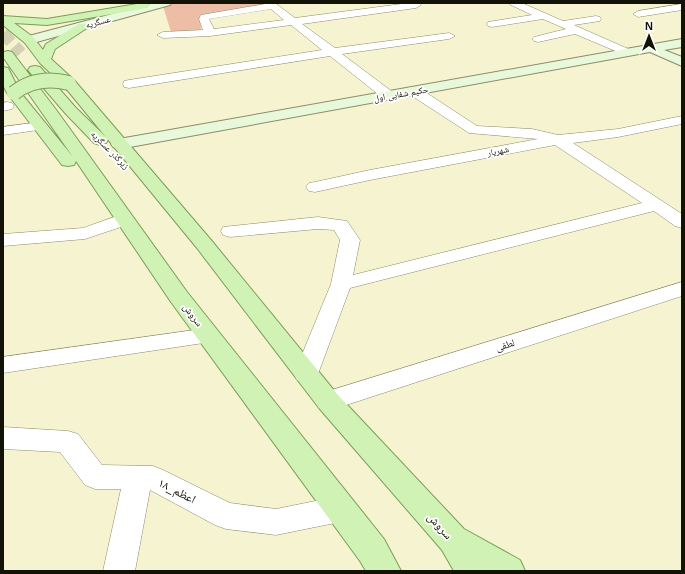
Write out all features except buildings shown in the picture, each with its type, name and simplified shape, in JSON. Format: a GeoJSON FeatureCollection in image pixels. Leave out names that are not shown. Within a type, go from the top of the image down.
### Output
{"type":"FeatureCollection","features":[{"type":"Feature","properties":{"kind":"main road"},"geometry":{"type":"LineString","coordinates":[[8,102],[12,45],[3,19],[47,22],[148,4]]}},
{"type":"Feature","properties":{"kind":"main road"},"geometry":{"type":"LineString","coordinates":[[44,60],[50,47],[83,26]]}},
{"type":"Feature","properties":{"kind":"main road"},"geometry":{"type":"LineString","coordinates":[[12,45],[44,60],[69,83],[204,244]]}},
{"type":"Feature","properties":{"kind":"main road","name":"زیرگذر عسگریه"},"geometry":{"type":"LineString","coordinates":[[12,45],[71,111],[204,244]]}},
{"type":"Feature","properties":{"kind":"main road","name":"سروش"},"geometry":{"type":"LineString","coordinates":[[12,45],[52,114],[179,297],[372,550],[384,571]]}},
{"type":"Feature","properties":{"kind":"main road"},"geometry":{"type":"LineString","coordinates":[[8,102],[20,88],[31,83],[46,80],[60,80],[69,83]]}},
{"type":"Feature","properties":{"kind":"main road"},"geometry":{"type":"LineString","coordinates":[[8,102],[40,126],[179,297]]}},
{"type":"Feature","properties":{"kind":"main road","name":"سروش"},"geometry":{"type":"LineString","coordinates":[[204,244],[328,401],[453,540],[472,571]]}},
{"type":"Feature","properties":{"kind":"main road"},"geometry":{"type":"LineString","coordinates":[[453,540],[508,571]]}},
{"type":"Feature","properties":{"kind":"street","name":"عسگریه"},"geometry":{"type":"LineString","coordinates":[[12,45],[166,3]]}},
{"type":"Feature","properties":{"kind":"street"},"geometry":{"type":"LineString","coordinates":[[514,3],[629,53]]}},
{"type":"Feature","properties":{"kind":"street","name":"عسگریه"},"geometry":{"type":"LineString","coordinates":[[12,45],[148,4]]}},
{"type":"Feature","properties":{"kind":"street"},"geometry":{"type":"LineString","coordinates":[[210,33],[204,19],[205,17],[271,4],[389,96]]}},
{"type":"Feature","properties":{"kind":"street"},"geometry":{"type":"LineString","coordinates":[[163,35],[191,32],[210,33],[416,5]]}},
{"type":"Feature","properties":{"kind":"street"},"geometry":{"type":"LineString","coordinates":[[638,14],[682,7]]}},
{"type":"Feature","properties":{"kind":"street"},"geometry":{"type":"LineString","coordinates":[[492,24],[544,16]]}},
{"type":"Feature","properties":{"kind":"street"},"geometry":{"type":"LineString","coordinates":[[562,24],[596,19]]}},
{"type":"Feature","properties":{"kind":"street"},"geometry":{"type":"LineString","coordinates":[[538,39],[577,30]]}},
{"type":"Feature","properties":{"kind":"street"},"geometry":{"type":"LineString","coordinates":[[129,84],[332,52],[449,36]]}},
{"type":"Feature","properties":{"kind":"street","name":"حکیم شفایی اول"},"geometry":{"type":"LineString","coordinates":[[119,144],[629,53],[672,52]]}},
{"type":"Feature","properties":{"kind":"street"},"geometry":{"type":"LineString","coordinates":[[431,88],[474,118],[497,131]]}},
{"type":"Feature","properties":{"kind":"street"},"geometry":{"type":"LineString","coordinates":[[414,91],[474,130],[532,133],[558,140],[682,222]]}},
{"type":"Feature","properties":{"kind":"street","name":"شهریار"},"geometry":{"type":"LineString","coordinates":[[315,187],[370,175],[558,140],[618,133],[682,120]]}},
{"type":"Feature","properties":{"kind":"street"},"geometry":{"type":"LineString","coordinates":[[3,131],[40,126]]}},
{"type":"Feature","properties":{"kind":"street"},"geometry":{"type":"LineString","coordinates":[[341,284],[657,205]]}},
{"type":"Feature","properties":{"kind":"street"},"geometry":{"type":"LineString","coordinates":[[3,240],[85,233],[117,222]]}},
{"type":"Feature","properties":{"kind":"street"},"geometry":{"type":"LineString","coordinates":[[230,231],[318,223],[340,225],[350,240],[341,284],[306,374]]}},
{"type":"Feature","properties":{"kind":"street","name":"لطفی"},"geometry":{"type":"LineString","coordinates":[[328,401],[682,289]]}},
{"type":"Feature","properties":{"kind":"street"},"geometry":{"type":"LineString","coordinates":[[3,365],[209,336]]}},
{"type":"Feature","properties":{"kind":"street","name":"۱۸_اعظم"},"geometry":{"type":"LineString","coordinates":[[3,438],[68,442],[95,477],[153,478],[226,516],[276,522],[340,509]]}},
{"type":"Feature","properties":{"kind":"street"},"geometry":{"type":"LineString","coordinates":[[119,571],[138,478]]}},
{"type":"Feature","properties":{"kind":"shaded area"},"geometry":{"type":"Polygon","coordinates":[[[175,3],[264,3],[268,5],[200,15],[201,30],[171,32],[163,6],[175,3]]]}},
{"type":"Feature","properties":{"kind":"tunnel"},"geometry":{"type":"LineString","coordinates":[[3,33],[21,53]]}}]}
